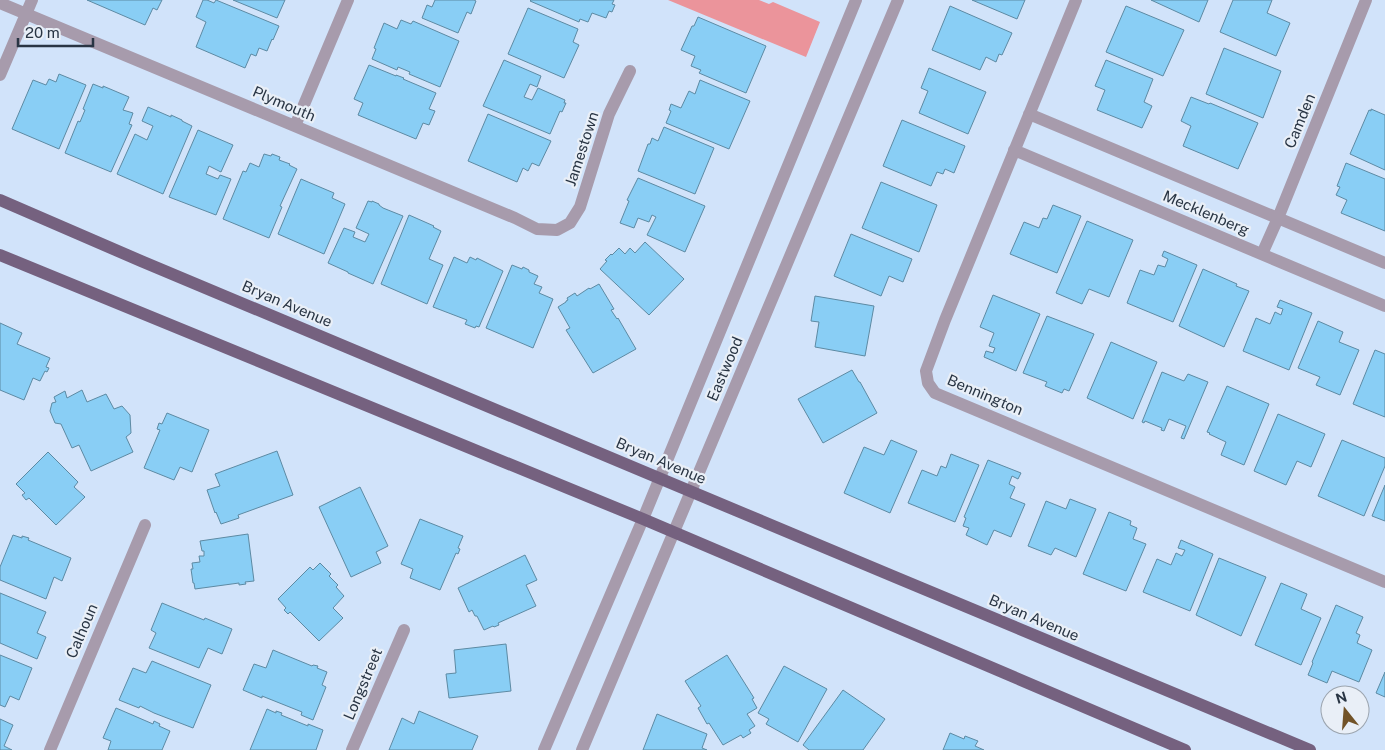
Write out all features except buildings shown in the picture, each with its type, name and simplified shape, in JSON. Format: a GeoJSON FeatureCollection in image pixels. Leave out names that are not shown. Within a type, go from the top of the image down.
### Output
{"type":"FeatureCollection","features":[{"type":"Feature","properties":{"kind":"main road","name":"Bryan Avenue"},"geometry":{"type":"LineString","coordinates":[[0,200],[895,578],[1310,750]]}},
{"type":"Feature","properties":{"kind":"main road"},"geometry":{"type":"LineString","coordinates":[[0,255],[643,518],[1185,750]]}},
{"type":"Feature","properties":{"kind":"street"},"geometry":{"type":"LineString","coordinates":[[0,75],[32,0]]}},
{"type":"Feature","properties":{"kind":"street"},"geometry":{"type":"LineString","coordinates":[[295,126],[348,0]]}},
{"type":"Feature","properties":{"kind":"street","name":"Eastwood"},"geometry":{"type":"LineString","coordinates":[[544,750],[643,518],[856,0]]}},
{"type":"Feature","properties":{"kind":"street","name":"Eastwood"},"geometry":{"type":"LineString","coordinates":[[582,750],[898,0]]}},
{"type":"Feature","properties":{"kind":"street","name":"Bennington"},"geometry":{"type":"LineString","coordinates":[[1076,0],[944,320],[926,371],[928,383],[935,393],[1385,582]]}},
{"type":"Feature","properties":{"kind":"street","name":"Camden"},"geometry":{"type":"LineString","coordinates":[[1262,254],[1366,0]]}},
{"type":"Feature","properties":{"kind":"street","name":"Plymouth"},"geometry":{"type":"LineString","coordinates":[[0,3],[515,218],[537,229],[557,230]]}},
{"type":"Feature","properties":{"kind":"street","name":"Jamestown"},"geometry":{"type":"LineString","coordinates":[[557,230],[570,223],[580,207],[609,114],[630,71]]}},
{"type":"Feature","properties":{"kind":"street","name":"Mecklenberg"},"geometry":{"type":"LineString","coordinates":[[1029,114],[1385,263]]}},
{"type":"Feature","properties":{"kind":"street","name":"Mecklenberg"},"geometry":{"type":"LineString","coordinates":[[1014,150],[1385,306]]}},
{"type":"Feature","properties":{"kind":"street","name":"Calhoun"},"geometry":{"type":"LineString","coordinates":[[50,750],[145,525]]}},
{"type":"Feature","properties":{"kind":"street","name":"Longstreet"},"geometry":{"type":"LineString","coordinates":[[352,750],[404,630]]}},
{"type":"Feature","properties":{"kind":"shaded area"},"geometry":{"type":"Polygon","coordinates":[[[668,0],[759,0],[769,4],[773,2],[820,22],[806,57],[668,0]]]}}]}
